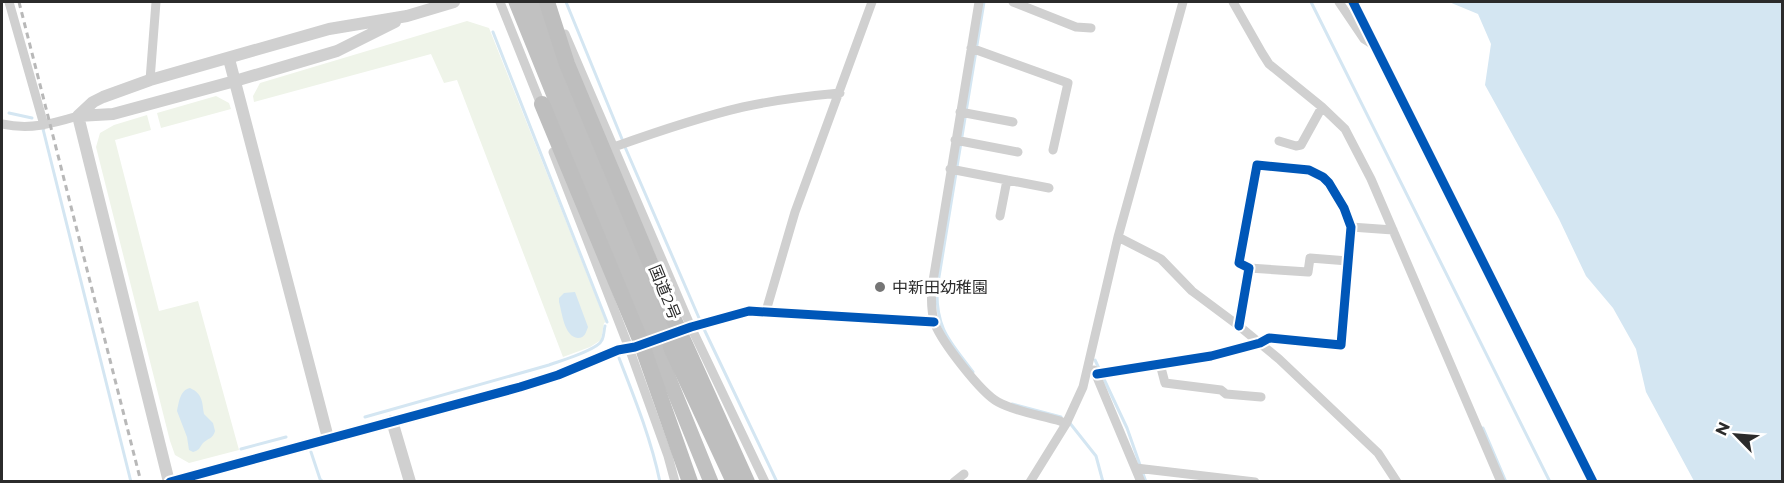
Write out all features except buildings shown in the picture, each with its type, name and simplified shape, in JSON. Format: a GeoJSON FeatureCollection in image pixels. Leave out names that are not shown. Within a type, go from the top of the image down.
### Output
{"type":"FeatureCollection","features":[{"type":"Feature","properties":{"kind":"highway","name":"国道2号"},"geometry":{"type":"LineString","coordinates":[[516,2],[671,347],[726,482]]}},
{"type":"Feature","properties":{"kind":"highway","name":"国道2号"},"geometry":{"type":"LineString","coordinates":[[532,2],[597,183],[711,482]]}},
{"type":"Feature","properties":{"kind":"highway"},"geometry":{"type":"LineString","coordinates":[[549,2],[567,64],[675,322],[747,482]]}},
{"type":"Feature","properties":{"kind":"highway"},"geometry":{"type":"LineString","coordinates":[[542,104],[639,337],[690,482]]}},
{"type":"Feature","properties":{"kind":"highway"},"geometry":{"type":"LineString","coordinates":[[671,347],[734,482]]}},
{"type":"Feature","properties":{"kind":"street"},"geometry":{"type":"LineString","coordinates":[[9,2],[44,125]]}},
{"type":"Feature","properties":{"kind":"street"},"geometry":{"type":"LineString","coordinates":[[150,80],[156,2]]}},
{"type":"Feature","properties":{"kind":"street"},"geometry":{"type":"LineString","coordinates":[[78,116],[93,102],[150,80],[329,29],[407,16],[454,2]]}},
{"type":"Feature","properties":{"kind":"street"},"geometry":{"type":"LineString","coordinates":[[500,2],[542,104],[545,130],[632,347],[675,482]]}},
{"type":"Feature","properties":{"kind":"street"},"geometry":{"type":"LineString","coordinates":[[549,2],[614,147],[688,328],[765,482]]}},
{"type":"Feature","properties":{"kind":"street"},"geometry":{"type":"LineString","coordinates":[[766,311],[795,212],[873,2]]}},
{"type":"Feature","properties":{"kind":"street"},"geometry":{"type":"LineString","coordinates":[[979,2],[975,49],[932,287],[931,304],[934,322],[940,336],[982,390],[991,398],[1006,406],[1067,422]]}},
{"type":"Feature","properties":{"kind":"street"},"geometry":{"type":"LineString","coordinates":[[1013,2],[1076,27],[1091,28]]}},
{"type":"Feature","properties":{"kind":"street"},"geometry":{"type":"LineString","coordinates":[[1030,482],[1067,422],[1083,387],[1119,237],[1183,2]]}},
{"type":"Feature","properties":{"kind":"street"},"geometry":{"type":"LineString","coordinates":[[1233,2],[1269,64],[1345,129],[1371,179],[1501,482]]}},
{"type":"Feature","properties":{"kind":"street"},"geometry":{"type":"LineString","coordinates":[[1340,2],[1365,39],[1377,47]]}},
{"type":"Feature","properties":{"kind":"street"},"geometry":{"type":"LineString","coordinates":[[1353,2],[1593,482]]}},
{"type":"Feature","properties":{"kind":"street"},"geometry":{"type":"LineString","coordinates":[[2,124],[19,128],[44,125],[78,116],[113,114],[337,51],[407,16]]}},
{"type":"Feature","properties":{"kind":"street"},"geometry":{"type":"LineString","coordinates":[[975,49],[1068,83],[1053,150]]}},
{"type":"Feature","properties":{"kind":"street"},"geometry":{"type":"LineString","coordinates":[[230,59],[328,438]]}},
{"type":"Feature","properties":{"kind":"street"},"geometry":{"type":"LineString","coordinates":[[614,147],[743,107],[803,96],[840,93]]}},
{"type":"Feature","properties":{"kind":"street"},"geometry":{"type":"LineString","coordinates":[[1280,141],[1296,146],[1301,145],[1322,107]]}},
{"type":"Feature","properties":{"kind":"street"},"geometry":{"type":"LineString","coordinates":[[964,113],[1013,122]]}},
{"type":"Feature","properties":{"kind":"street"},"geometry":{"type":"LineString","coordinates":[[78,116],[170,482],[520,387],[558,375],[618,350],[632,347]]}},
{"type":"Feature","properties":{"kind":"street"},"geometry":{"type":"LineString","coordinates":[[959,140],[1018,152]]}},
{"type":"Feature","properties":{"kind":"street"},"geometry":{"type":"LineString","coordinates":[[1099,373],[1211,356],[1260,343],[1269,338],[1341,345],[1351,227],[1344,208],[1329,183],[1309,170],[1257,165],[1239,263],[1249,268],[1308,272],[1310,258],[1348,261]]}},
{"type":"Feature","properties":{"kind":"street"},"geometry":{"type":"LineString","coordinates":[[954,170],[1048,188]]}},
{"type":"Feature","properties":{"kind":"street"},"geometry":{"type":"LineString","coordinates":[[1000,216],[1007,180]]}},
{"type":"Feature","properties":{"kind":"street"},"geometry":{"type":"LineString","coordinates":[[1351,227],[1393,230]]}},
{"type":"Feature","properties":{"kind":"street"},"geometry":{"type":"LineString","coordinates":[[1119,237],[1161,259],[1192,291],[1260,343],[1378,453],[1397,482]]}},
{"type":"Feature","properties":{"kind":"street"},"geometry":{"type":"LineString","coordinates":[[1239,326],[1249,268]]}},
{"type":"Feature","properties":{"kind":"street"},"geometry":{"type":"LineString","coordinates":[[688,328],[749,311],[934,322]]}},
{"type":"Feature","properties":{"kind":"street"},"geometry":{"type":"LineString","coordinates":[[1089,363],[1099,373],[1139,468],[1141,482]]}},
{"type":"Feature","properties":{"kind":"street"},"geometry":{"type":"LineString","coordinates":[[1160,364],[1165,383],[1221,390],[1226,394],[1261,397]]}},
{"type":"Feature","properties":{"kind":"street"},"geometry":{"type":"LineString","coordinates":[[392,421],[410,482]]}},
{"type":"Feature","properties":{"kind":"street"},"geometry":{"type":"LineString","coordinates":[[1139,468],[1255,482]]}},
{"type":"Feature","properties":{"kind":"street"},"geometry":{"type":"LineString","coordinates":[[954,482],[964,474]]}},
{"type":"Feature","properties":{"kind":"shaded area"},"geometry":{"type":"Polygon","coordinates":[[[467,21],[489,28],[606,322],[601,340],[590,347],[563,357],[457,80],[444,83],[431,54],[254,102],[253,96],[260,83],[467,21]]]}},
{"type":"Feature","properties":{"kind":"shaded area"},"geometry":{"type":"Polygon","coordinates":[[[216,96],[229,103],[231,109],[161,128],[157,113],[216,96]]]}},
{"type":"Feature","properties":{"kind":"shaded area"},"geometry":{"type":"Polygon","coordinates":[[[147,115],[151,130],[115,140],[159,311],[198,301],[239,450],[189,463],[175,455],[170,441],[96,147],[100,133],[114,125],[147,115]]]}},
{"type":"Feature","properties":{"kind":"water"},"geometry":{"type":"Polygon","coordinates":[[[1449,2],[1782,2],[1782,481],[1694,481],[1646,392],[1636,349],[1613,308],[1586,276],[1559,219],[1485,85],[1491,44],[1478,14],[1449,2]]]}},
{"type":"Feature","properties":{"kind":"water"},"geometry":{"type":"Polygon","coordinates":[[[575,292],[588,327],[584,336],[580,338],[573,337],[567,329],[559,302],[559,298],[564,293],[575,292]]]}},
{"type":"Feature","properties":{"kind":"water"},"geometry":{"type":"Polygon","coordinates":[[[190,388],[200,396],[204,414],[213,423],[215,431],[212,437],[193,452],[189,450],[187,437],[177,411],[182,394],[190,388]]]}},
{"type":"Feature","properties":{"kind":"waterway"},"geometry":{"type":"LineString","coordinates":[[566,2],[622,139]]}},
{"type":"Feature","properties":{"kind":"waterway"},"geometry":{"type":"LineString","coordinates":[[973,372],[951,343],[942,325],[937,303],[937,289],[984,2]]}},
{"type":"Feature","properties":{"kind":"waterway"},"geometry":{"type":"LineString","coordinates":[[1311,2],[1550,482]]}},
{"type":"Feature","properties":{"kind":"waterway"},"geometry":{"type":"LineString","coordinates":[[493,32],[607,322]]}},
{"type":"Feature","properties":{"kind":"waterway"},"geometry":{"type":"LineString","coordinates":[[9,113],[32,118]]}},
{"type":"Feature","properties":{"kind":"waterway"},"geometry":{"type":"LineString","coordinates":[[43,129],[131,482]]}},
{"type":"Feature","properties":{"kind":"waterway"},"geometry":{"type":"LineString","coordinates":[[625,147],[699,318]]}},
{"type":"Feature","properties":{"kind":"waterway"},"geometry":{"type":"LineString","coordinates":[[365,417],[578,355],[599,344],[603,338],[605,326]]}},
{"type":"Feature","properties":{"kind":"waterway"},"geometry":{"type":"LineString","coordinates":[[703,327],[777,482]]}},
{"type":"Feature","properties":{"kind":"waterway"},"geometry":{"type":"LineString","coordinates":[[619,358],[637,404],[660,482]]}},
{"type":"Feature","properties":{"kind":"waterway"},"geometry":{"type":"LineString","coordinates":[[1095,360],[1127,428],[1146,482]]}},
{"type":"Feature","properties":{"kind":"waterway"},"geometry":{"type":"LineString","coordinates":[[1012,404],[1061,417]]}},
{"type":"Feature","properties":{"kind":"waterway"},"geometry":{"type":"LineString","coordinates":[[1069,422],[1096,456],[1103,482]]}},
{"type":"Feature","properties":{"kind":"waterway"},"geometry":{"type":"LineString","coordinates":[[1483,428],[1506,482]]}},
{"type":"Feature","properties":{"kind":"waterway"},"geometry":{"type":"LineString","coordinates":[[241,449],[286,437]]}},
{"type":"Feature","properties":{"kind":"waterway"},"geometry":{"type":"LineString","coordinates":[[311,452],[323,482]]}},
{"type":"Feature","properties":{"kind":"railway"},"geometry":{"type":"LineString","coordinates":[[19,2],[141,482]]}},
{"type":"Feature","properties":{"kind":"cycle path"},"geometry":{"type":"LineString","coordinates":[[1353,2],[1593,482]]}},
{"type":"Feature","properties":{"kind":"cycle path"},"geometry":{"type":"LineString","coordinates":[[1097,374],[1211,356],[1260,343],[1269,338],[1341,345],[1351,227],[1344,208],[1323,177],[1309,170],[1257,165],[1239,263],[1249,268],[1239,326]]}},
{"type":"Feature","properties":{"kind":"cycle path"},"geometry":{"type":"LineString","coordinates":[[170,482],[520,387],[558,375],[618,350],[635,347],[691,327],[749,311],[934,322]]}},
{"type":"Feature","properties":{"kind":"place","name":"中新田幼稚園"},"geometry":{"type":"Point","coordinates":[880,287]}}]}
